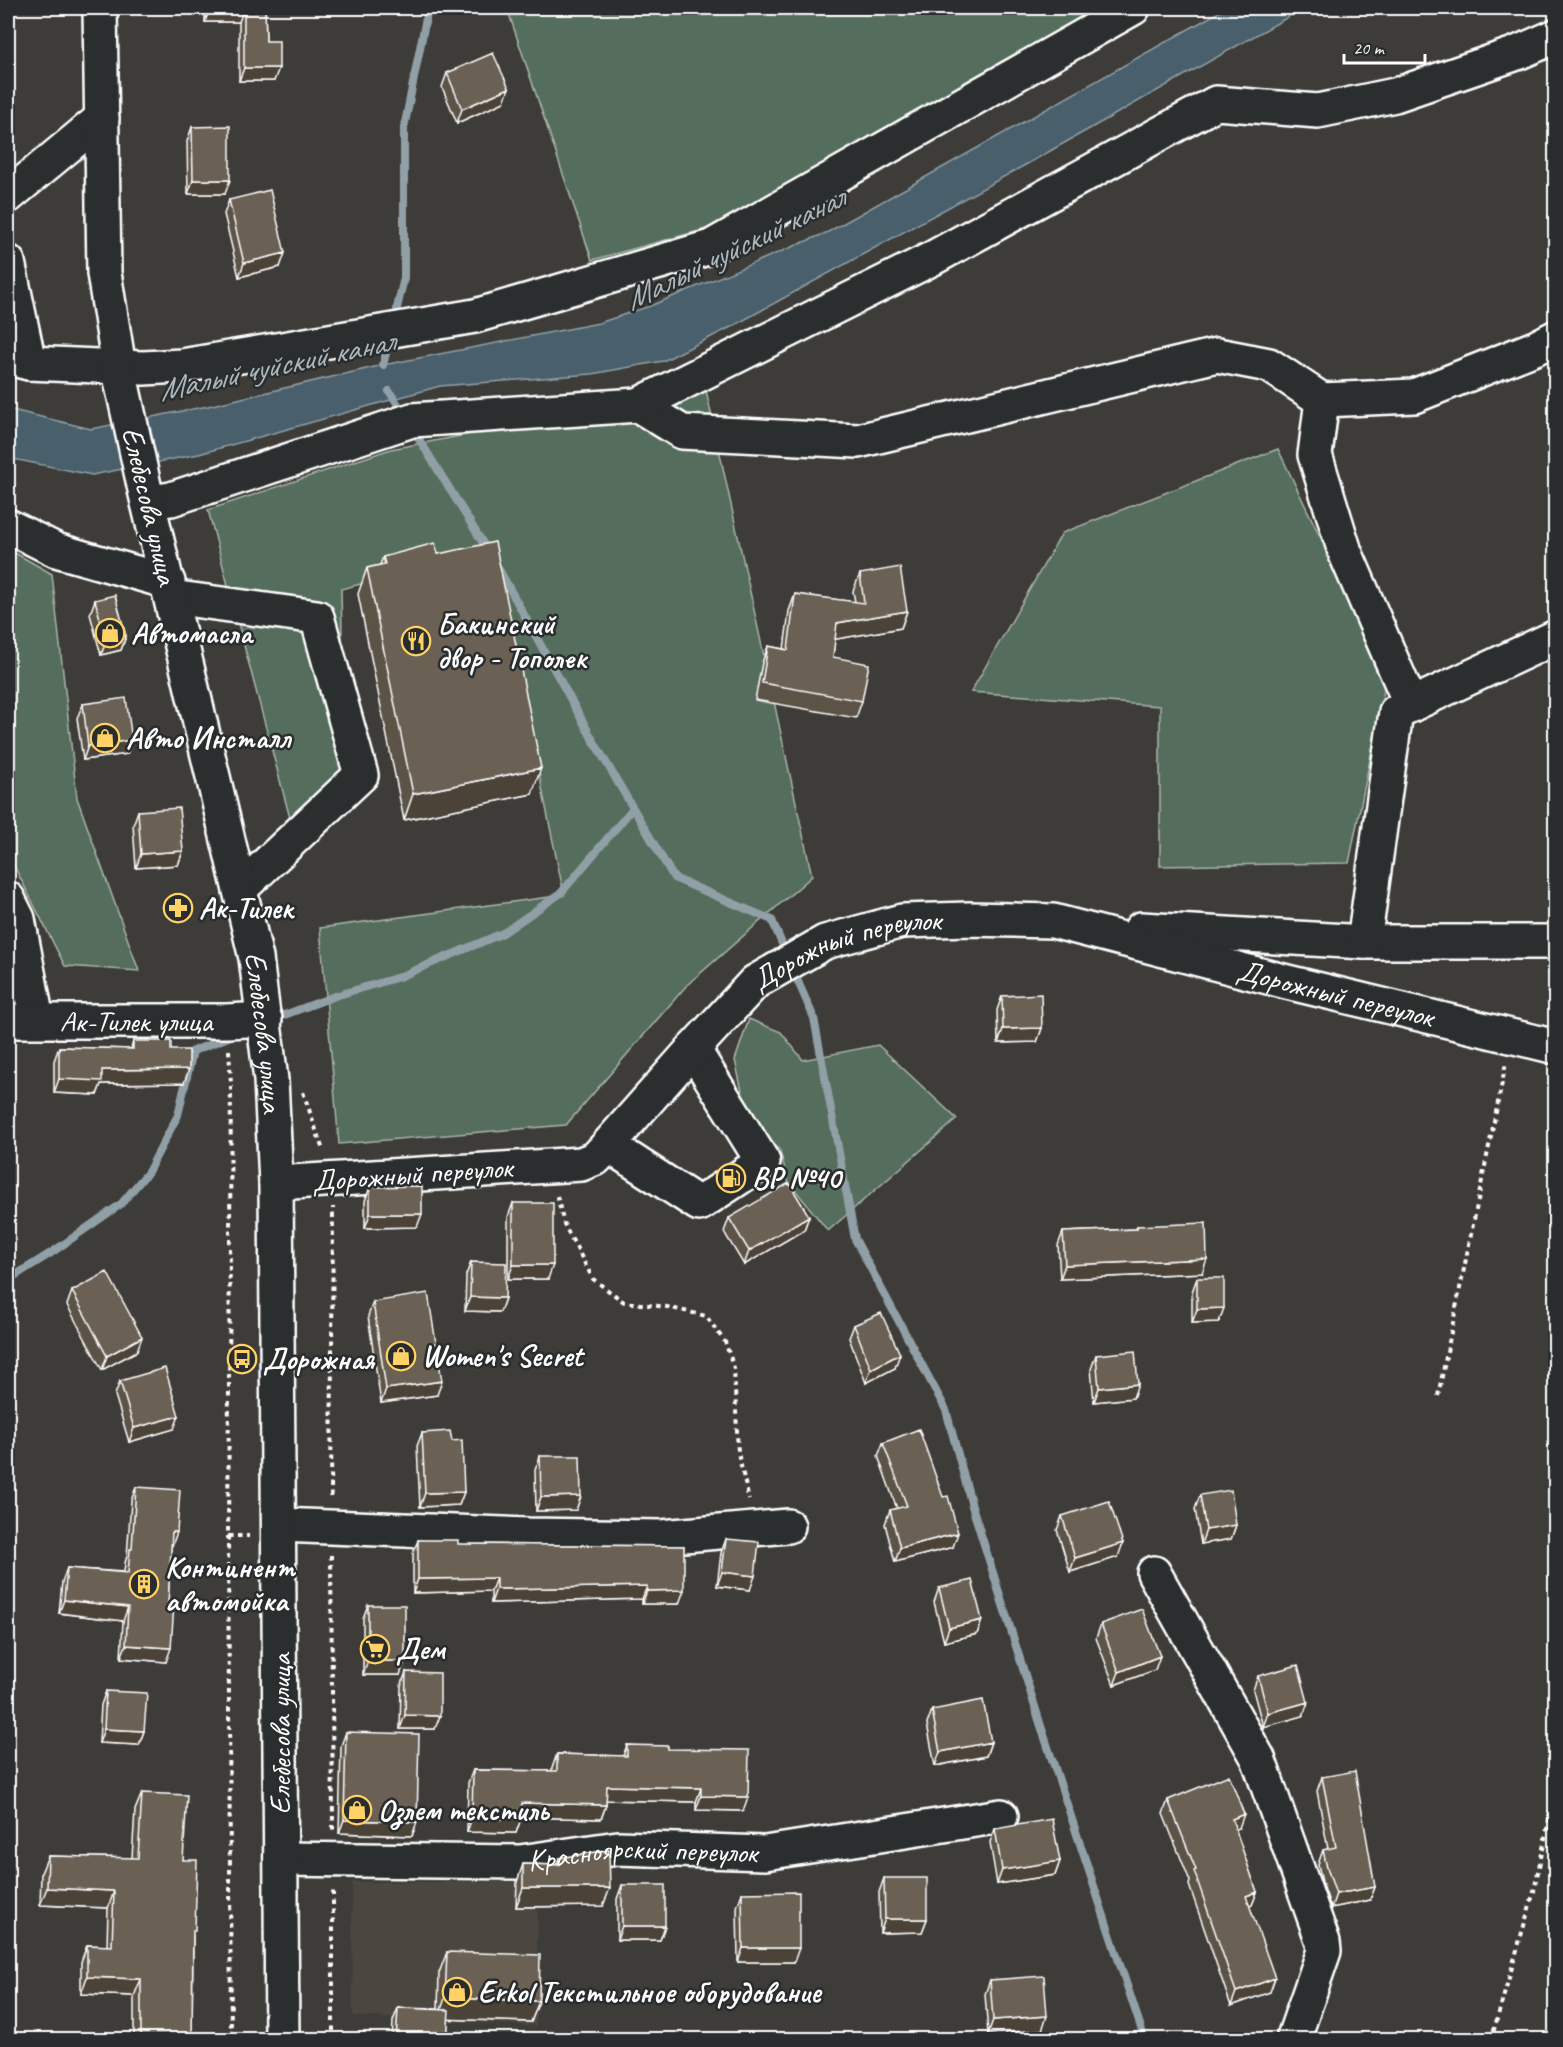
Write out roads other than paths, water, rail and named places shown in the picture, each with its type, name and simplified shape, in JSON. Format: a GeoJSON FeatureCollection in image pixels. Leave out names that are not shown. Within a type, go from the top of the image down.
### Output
{"type":"FeatureCollection","features":[{"type":"Feature","properties":{"kind":"street","name":"Елебесова улица"},"geometry":{"type":"LineString","coordinates":[[100,8],[104,273],[120,373],[147,496],[256,958],[271,1080],[276,1183],[282,2040]]}},
{"type":"Feature","properties":{"kind":"street"},"geometry":{"type":"LineString","coordinates":[[8,262],[18,361],[120,373],[182,366],[475,316],[711,247],[1133,8]]}},
{"type":"Feature","properties":{"kind":"street"},"geometry":{"type":"LineString","coordinates":[[147,496],[171,499],[412,420],[638,405],[931,259],[1216,102],[1318,111],[1395,95],[1556,36]]}},
{"type":"Feature","properties":{"kind":"street"},"geometry":{"type":"LineString","coordinates":[[8,196],[102,118]]}},
{"type":"Feature","properties":{"kind":"street"},"geometry":{"type":"LineString","coordinates":[[638,405],[682,432],[858,441],[1217,355],[1269,365],[1322,400],[1414,396],[1535,348],[1556,337]]}},
{"type":"Feature","properties":{"kind":"street"},"geometry":{"type":"LineString","coordinates":[[1322,400],[1315,455],[1345,552],[1411,705]]}},
{"type":"Feature","properties":{"kind":"street"},"geometry":{"type":"LineString","coordinates":[[8,526],[56,550],[169,589],[316,617],[361,775],[240,890]]}},
{"type":"Feature","properties":{"kind":"street"},"geometry":{"type":"LineString","coordinates":[[1364,942],[1396,712],[1556,637]]}},
{"type":"Feature","properties":{"kind":"street"},"geometry":{"type":"LineString","coordinates":[[8,899],[18,919],[22,1021]]}},
{"type":"Feature","properties":{"kind":"street","name":"Дорожный переулок"},"geometry":{"type":"LineString","coordinates":[[276,1183],[581,1164],[596,1158],[755,982],[825,942],[902,921],[969,919],[1053,921],[1287,982],[1556,1047]]}},
{"type":"Feature","properties":{"kind":"street"},"geometry":{"type":"LineString","coordinates":[[1053,921],[1364,942],[1556,942]]}},
{"type":"Feature","properties":{"kind":"street","name":"Ак-Тилек улица"},"geometry":{"type":"LineString","coordinates":[[22,1021],[265,1020]]}},
{"type":"Feature","properties":{"kind":"street"},"geometry":{"type":"LineString","coordinates":[[608,1145],[699,1204],[763,1162],[693,1049]]}},
{"type":"Feature","properties":{"kind":"street"},"geometry":{"type":"LineString","coordinates":[[279,1525],[528,1535],[661,1537],[789,1526]]}},
{"type":"Feature","properties":{"kind":"street"},"geometry":{"type":"LineString","coordinates":[[1154,1573],[1258,1758],[1323,1942],[1324,1951],[1293,2040]]}},
{"type":"Feature","properties":{"kind":"street","name":"Красноярский переулок"},"geometry":{"type":"LineString","coordinates":[[281,1859],[520,1862],[618,1848],[765,1853],[1001,1816]]}},
{"type":"Feature","properties":{"kind":"water"},"geometry":{"type":"Polygon","coordinates":[[[1226,8],[1304,8],[733,326],[663,361],[592,374],[440,386],[199,454],[92,475],[8,458],[8,409],[91,429],[208,406],[383,365],[599,323],[650,306],[828,232],[1226,8]]]}},
{"type":"Feature","properties":{"kind":"waterway","name":"Малый чуйский канал"},"geometry":{"type":"LineString","coordinates":[[397,308],[404,278],[404,128],[428,8]]}},
{"type":"Feature","properties":{"kind":"waterway","name":"Малый чуйский канал"},"geometry":{"type":"LineString","coordinates":[[383,365],[386,353]]}},
{"type":"Feature","properties":{"kind":"waterway"},"geometry":{"type":"LineString","coordinates":[[389,391],[405,415]]}},
{"type":"Feature","properties":{"kind":"waterway"},"geometry":{"type":"LineString","coordinates":[[411,426],[489,553]]}},
{"type":"Feature","properties":{"kind":"waterway"},"geometry":{"type":"LineString","coordinates":[[496,564],[593,740],[674,878],[772,920],[787,956]]}},
{"type":"Feature","properties":{"kind":"waterway"},"geometry":{"type":"LineString","coordinates":[[271,1020],[335,996],[399,977],[503,933],[561,893],[633,808]]}},
{"type":"Feature","properties":{"kind":"waterway"},"geometry":{"type":"LineString","coordinates":[[792,968],[814,1018],[855,1239],[946,1410],[972,1506],[1041,1726],[1145,2040]]}},
{"type":"Feature","properties":{"kind":"waterway"},"geometry":{"type":"LineString","coordinates":[[8,1280],[121,1204],[148,1172],[178,1115],[193,1051],[236,1034]]}},
{"type":"Feature","properties":{"kind":"place","name":"Автомасла"},"geometry":{"type":"Point","coordinates":[110,633]}},
{"type":"Feature","properties":{"kind":"place","name":"Бакинский двор - Тополек"},"geometry":{"type":"Point","coordinates":[416,641]}},
{"type":"Feature","properties":{"kind":"place","name":"Авто Инсталл"},"geometry":{"type":"Point","coordinates":[105,738]}},
{"type":"Feature","properties":{"kind":"place","name":"Ак-Тилек"},"geometry":{"type":"Point","coordinates":[178,908]}},
{"type":"Feature","properties":{"kind":"place","name":"BP №40"},"geometry":{"type":"Point","coordinates":[731,1178]}},
{"type":"Feature","properties":{"kind":"place","name":"Women's Secret"},"geometry":{"type":"Point","coordinates":[401,1356]}},
{"type":"Feature","properties":{"kind":"place","name":"Дорожная"},"geometry":{"type":"Point","coordinates":[242,1359]}},
{"type":"Feature","properties":{"kind":"place","name":"Континент автомойка"},"geometry":{"type":"Point","coordinates":[144,1584]}},
{"type":"Feature","properties":{"kind":"place","name":"Дем"},"geometry":{"type":"Point","coordinates":[375,1649]}},
{"type":"Feature","properties":{"kind":"place","name":"Озлем текстиль"},"geometry":{"type":"Point","coordinates":[357,1810]}},
{"type":"Feature","properties":{"kind":"place","name":"Erkol Текстильное оборудование"},"geometry":{"type":"Point","coordinates":[457,1992]}}]}
